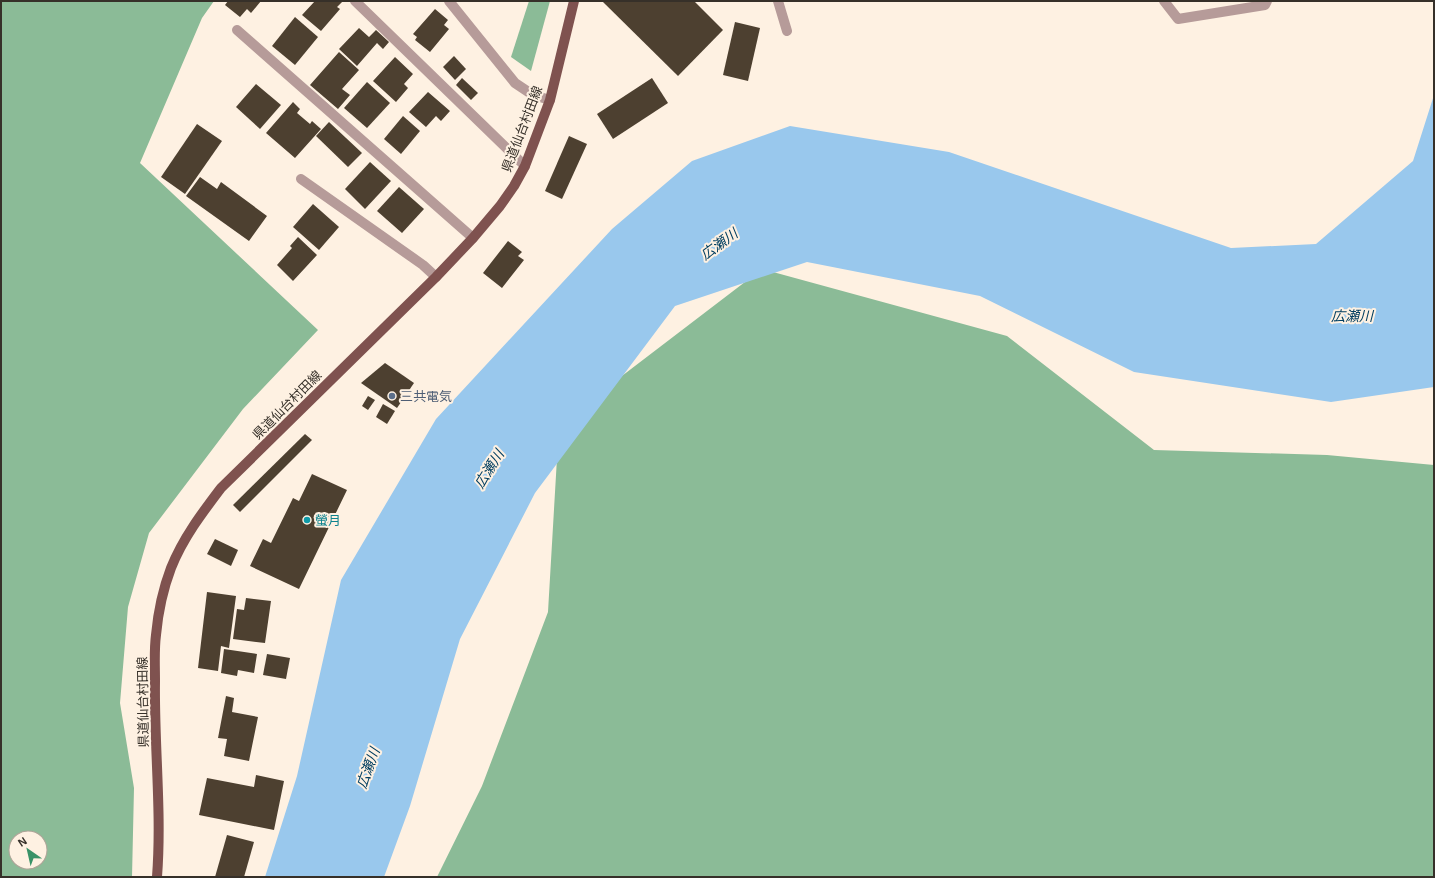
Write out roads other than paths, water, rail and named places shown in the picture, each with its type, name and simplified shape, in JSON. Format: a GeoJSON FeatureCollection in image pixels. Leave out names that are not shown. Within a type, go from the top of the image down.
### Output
{"type":"FeatureCollection","features":[{"type":"Feature","properties":{"kind":"main road","name":"県道仙台村田線"},"geometry":{"type":"LineString","coordinates":[[157,877],[160,847],[155,707],[156,636],[164,591],[171,568],[182,543],[199,516],[221,488],[436,277],[473,238],[500,206],[514,186],[525,166],[550,100],[574,1]]}},
{"type":"Feature","properties":{"kind":"street"},"geometry":{"type":"LineString","coordinates":[[355,1],[525,166]]}},
{"type":"Feature","properties":{"kind":"street"},"geometry":{"type":"LineString","coordinates":[[449,1],[515,83],[533,95],[550,100]]}},
{"type":"Feature","properties":{"kind":"street"},"geometry":{"type":"LineString","coordinates":[[778,1],[787,32]]}},
{"type":"Feature","properties":{"kind":"street"},"geometry":{"type":"LineString","coordinates":[[1164,1],[1178,19],[1265,5],[1266,1]]}},
{"type":"Feature","properties":{"kind":"street"},"geometry":{"type":"LineString","coordinates":[[237,30],[473,238]]}},
{"type":"Feature","properties":{"kind":"street"},"geometry":{"type":"LineString","coordinates":[[301,179],[423,265],[436,277]]}},
{"type":"Feature","properties":{"kind":"water","name":"広瀬川"},"geometry":{"type":"Polygon","coordinates":[[[1434,95],[1434,387],[1331,402],[1134,372],[980,296],[807,262],[675,306],[535,493],[460,639],[410,806],[384,877],[265,877],[297,776],[341,580],[436,419],[612,229],[692,161],[790,126],[949,152],[1231,248],[1316,244],[1413,161],[1434,95]]]}},
{"type":"Feature","properties":{"kind":"place","name":"三共電気"},"geometry":{"type":"Point","coordinates":[392,396]}},
{"type":"Feature","properties":{"kind":"place","name":"螢月"},"geometry":{"type":"Point","coordinates":[307,520]}}]}
